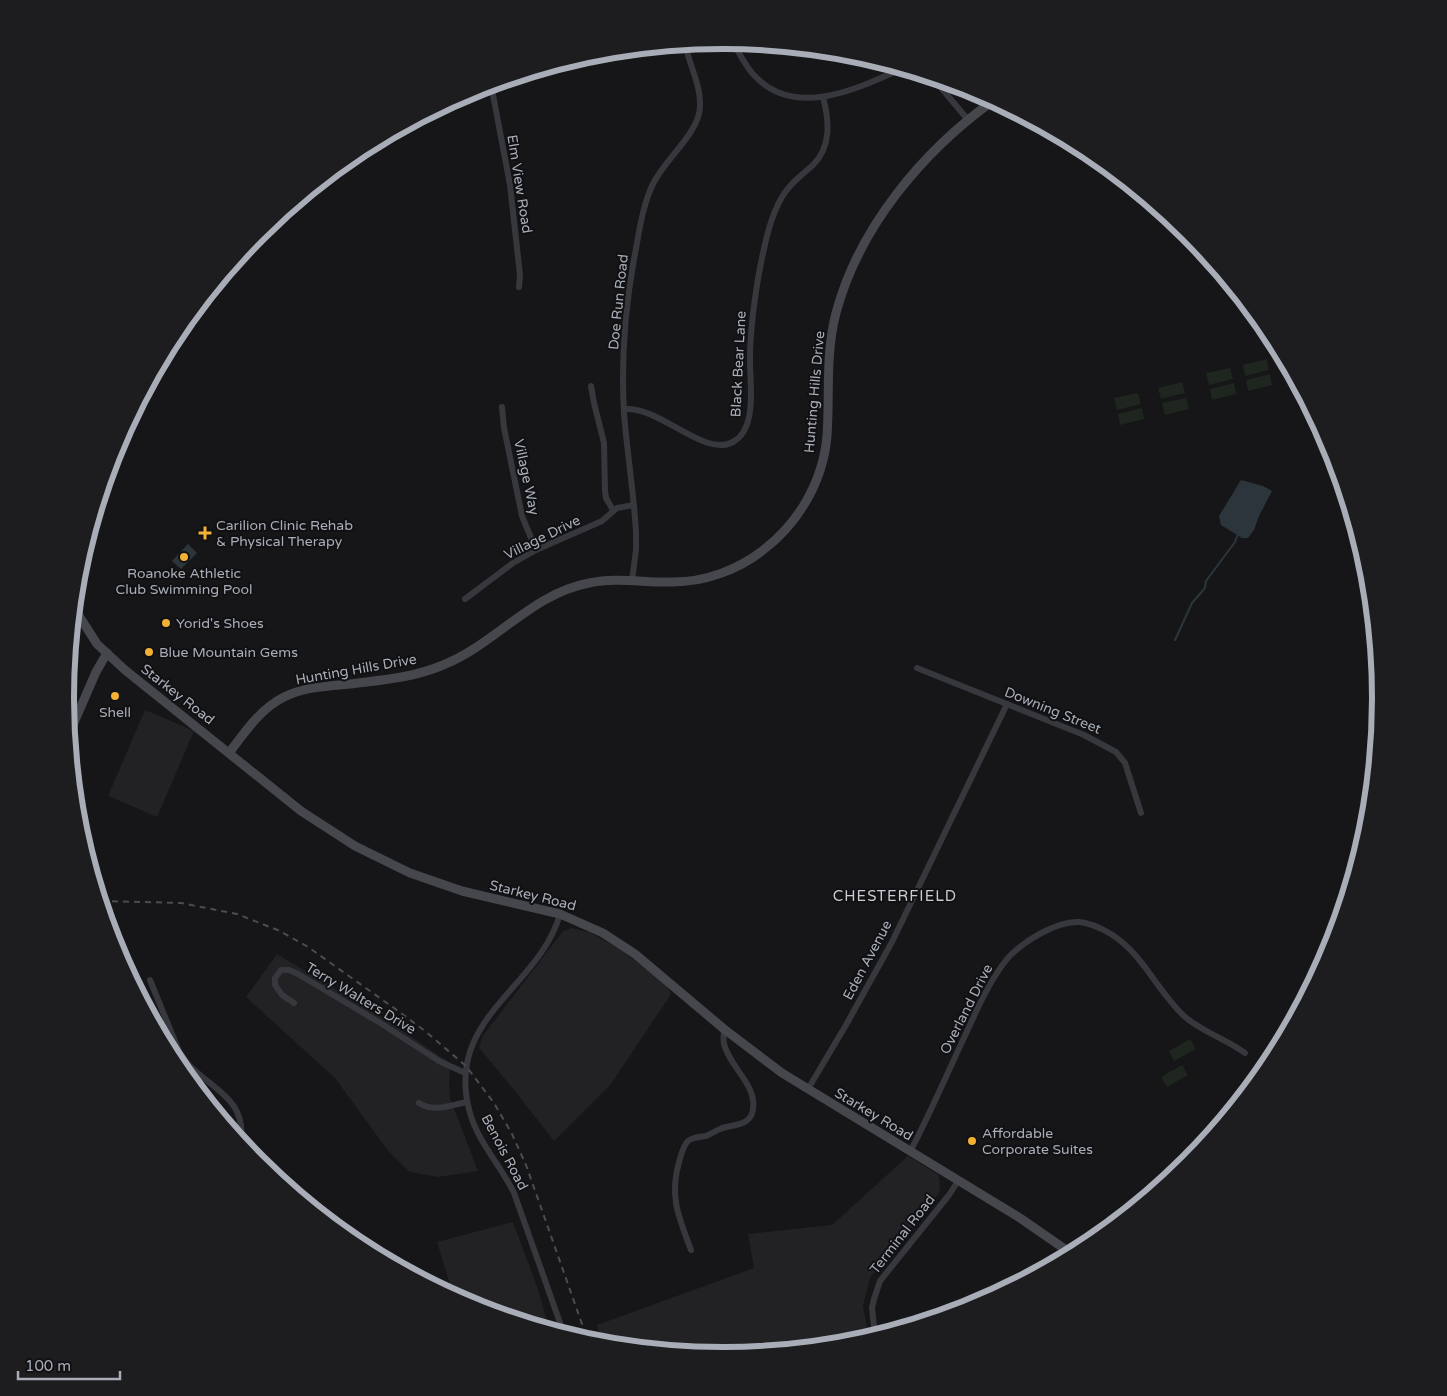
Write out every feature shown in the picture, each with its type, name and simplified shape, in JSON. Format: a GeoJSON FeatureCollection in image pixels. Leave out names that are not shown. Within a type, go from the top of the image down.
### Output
{"type":"FeatureCollection","features":[{"type":"Feature","properties":{"kind":"main road","name":"Hunting Hills Drive"},"geometry":{"type":"LineString","coordinates":[[229,753],[264,711],[282,698],[294,693],[324,686],[408,676],[426,672],[474,649],[554,594],[589,583],[605,581],[688,581],[706,578],[725,572],[747,561],[774,541],[797,515],[812,490],[824,457],[827,438],[827,382],[830,346],[836,314],[849,274],[871,234],[902,188],[938,148],[988,105]]}},
{"type":"Feature","properties":{"kind":"main road","name":"Starkey Road"},"geometry":{"type":"LineString","coordinates":[[80,617],[97,644],[126,670],[305,814],[354,846],[410,873],[462,891],[560,914],[603,933],[635,954],[755,1053],[808,1089],[1020,1218],[1065,1249]]}},
{"type":"Feature","properties":{"kind":"main road"},"geometry":{"type":"LineString","coordinates":[[75,720],[96,672],[107,653]]}},
{"type":"Feature","properties":{"kind":"street"},"geometry":{"type":"LineString","coordinates":[[737,49],[752,73],[768,87],[793,97],[823,97],[861,86],[894,72]]}},
{"type":"Feature","properties":{"kind":"street","name":"Doe Run Road"},"geometry":{"type":"LineString","coordinates":[[632,581],[636,550],[634,505],[624,408],[627,309],[642,218],[652,184],[659,172],[693,129],[699,114],[699,94],[687,50]]}},
{"type":"Feature","properties":{"kind":"street"},"geometry":{"type":"LineString","coordinates":[[939,86],[968,121]]}},
{"type":"Feature","properties":{"kind":"street","name":"Elm View Road"},"geometry":{"type":"LineString","coordinates":[[492,91],[510,185],[520,275],[519,287]]}},
{"type":"Feature","properties":{"kind":"street","name":"Black Bear Lane"},"geometry":{"type":"LineString","coordinates":[[624,408],[642,410],[700,440],[717,445],[724,445],[735,440],[745,429],[750,414],[750,334],[752,314],[763,254],[769,230],[781,199],[795,180],[819,158],[826,143],[828,120],[823,97]]}},
{"type":"Feature","properties":{"kind":"street"},"geometry":{"type":"LineString","coordinates":[[591,386],[604,443],[606,498],[613,510]]}},
{"type":"Feature","properties":{"kind":"street","name":"Village Way"},"geometry":{"type":"LineString","coordinates":[[502,407],[504,428],[522,516],[536,550]]}},
{"type":"Feature","properties":{"kind":"street","name":"Village Drive"},"geometry":{"type":"LineString","coordinates":[[465,599],[507,568],[536,550],[602,521],[613,510],[634,505]]}},
{"type":"Feature","properties":{"kind":"street","name":"Downing Street"},"geometry":{"type":"LineString","coordinates":[[917,668],[1084,735],[1116,752],[1125,763],[1141,813]]}},
{"type":"Feature","properties":{"kind":"street","name":"Eden Avenue"},"geometry":{"type":"LineString","coordinates":[[808,1089],[846,1026],[892,942],[1007,704]]}},
{"type":"Feature","properties":{"kind":"street","name":"Benois Road"},"geometry":{"type":"LineString","coordinates":[[560,914],[549,941],[488,1015],[480,1029],[472,1046],[464,1084],[475,1128],[505,1174],[514,1193],[561,1327]]}},
{"type":"Feature","properties":{"kind":"street","name":"Overland Drive"},"geometry":{"type":"LineString","coordinates":[[910,1152],[981,1002],[998,972],[1008,958],[1024,944],[1051,929],[1066,924],[1080,922],[1089,924],[1112,935],[1135,954],[1168,998],[1185,1017],[1245,1053]]}},
{"type":"Feature","properties":{"kind":"street","name":"Terry Walters Drive"},"geometry":{"type":"LineString","coordinates":[[294,1003],[282,995],[274,986],[275,978],[280,970],[289,970],[298,974],[398,1033],[439,1062],[465,1073]]}},
{"type":"Feature","properties":{"kind":"street"},"geometry":{"type":"LineString","coordinates":[[150,980],[179,1051],[192,1069],[231,1100],[236,1109],[241,1132]]}},
{"type":"Feature","properties":{"kind":"street"},"geometry":{"type":"LineString","coordinates":[[691,1250],[677,1214],[674,1195],[676,1171],[683,1148],[687,1142],[696,1138],[711,1134],[728,1126],[743,1123],[748,1120],[753,1109],[750,1090],[724,1044],[724,1029]]}},
{"type":"Feature","properties":{"kind":"street"},"geometry":{"type":"LineString","coordinates":[[419,1103],[427,1108],[437,1109],[467,1102]]}},
{"type":"Feature","properties":{"kind":"street","name":"Terminal Road"},"geometry":{"type":"LineString","coordinates":[[874,1329],[872,1308],[880,1281],[949,1195],[958,1181]]}},
{"type":"Feature","properties":{"kind":"shaded area"},"geometry":{"type":"Polygon","coordinates":[[[1267,359],[1269,370],[1245,376],[1243,365],[1267,359]]]}},
{"type":"Feature","properties":{"kind":"shaded area"},"geometry":{"type":"Polygon","coordinates":[[[1230,368],[1233,379],[1209,385],[1206,373],[1230,368]]]}},
{"type":"Feature","properties":{"kind":"shaded area"},"geometry":{"type":"Polygon","coordinates":[[[1270,374],[1272,385],[1248,391],[1246,380],[1270,374]]]}},
{"type":"Feature","properties":{"kind":"shaded area"},"geometry":{"type":"Polygon","coordinates":[[[1182,382],[1185,393],[1161,399],[1158,388],[1182,382]]]}},
{"type":"Feature","properties":{"kind":"shaded area"},"geometry":{"type":"Polygon","coordinates":[[[1234,383],[1236,394],[1212,400],[1210,389],[1234,383]]]}},
{"type":"Feature","properties":{"kind":"shaded area"},"geometry":{"type":"Polygon","coordinates":[[[1138,393],[1141,404],[1117,410],[1114,398],[1138,393]]]}},
{"type":"Feature","properties":{"kind":"shaded area"},"geometry":{"type":"Polygon","coordinates":[[[1186,398],[1189,409],[1165,415],[1162,403],[1186,398]]]}},
{"type":"Feature","properties":{"kind":"shaded area"},"geometry":{"type":"Polygon","coordinates":[[[1142,408],[1144,419],[1120,425],[1118,414],[1142,408]]]}},
{"type":"Feature","properties":{"kind":"shaded area"},"geometry":{"type":"Polygon","coordinates":[[[1241,480],[1263,486],[1272,491],[1254,530],[1248,538],[1242,538],[1221,525],[1219,516],[1241,480]]]}},
{"type":"Feature","properties":{"kind":"shaded area","name":"Roanoke Athletic Club Swimming Pool"},"geometry":{"type":"Polygon","coordinates":[[[188,544],[197,553],[181,569],[172,561],[188,544]]]}},
{"type":"Feature","properties":{"kind":"shaded area"},"geometry":{"type":"Polygon","coordinates":[[[145,710],[194,731],[157,817],[108,796],[145,710]]]}},
{"type":"Feature","properties":{"kind":"shaded area"},"geometry":{"type":"Polygon","coordinates":[[[571,928],[589,932],[618,948],[666,984],[671,994],[611,1084],[554,1141],[479,1048],[482,1037],[563,931],[571,928]]]}},
{"type":"Feature","properties":{"kind":"shaded area"},"geometry":{"type":"Polygon","coordinates":[[[277,954],[388,1021],[450,1063],[450,1098],[478,1171],[438,1177],[410,1172],[389,1152],[335,1078],[246,997],[277,954]]]}},
{"type":"Feature","properties":{"kind":"shaded area"},"geometry":{"type":"Polygon","coordinates":[[[1190,1039],[1196,1049],[1174,1061],[1169,1051],[1190,1039]]]}},
{"type":"Feature","properties":{"kind":"shaded area"},"geometry":{"type":"Polygon","coordinates":[[[1182,1065],[1188,1075],[1167,1087],[1161,1077],[1182,1065]]]}},
{"type":"Feature","properties":{"kind":"shaded area"},"geometry":{"type":"Polygon","coordinates":[[[908,1156],[939,1175],[940,1189],[937,1196],[870,1278],[863,1306],[868,1331],[808,1342],[724,1347],[681,1346],[601,1336],[597,1325],[754,1268],[748,1234],[832,1225],[908,1156]]]}},
{"type":"Feature","properties":{"kind":"shaded area"},"geometry":{"type":"Polygon","coordinates":[[[513,1222],[538,1289],[547,1323],[515,1313],[451,1287],[437,1242],[513,1222]]]}},
{"type":"Feature","properties":{"kind":"waterway"},"geometry":{"type":"LineString","coordinates":[[1175,640],[1192,603],[1205,588],[1206,581],[1235,542],[1238,534]]}},
{"type":"Feature","properties":{"kind":"railway"},"geometry":{"type":"LineString","coordinates":[[107,901],[181,903],[237,914],[280,931],[308,947],[401,1013],[466,1066],[494,1103],[512,1134],[526,1165],[585,1332]]}},
{"type":"Feature","properties":{"kind":"place","name":"Carilion Clinic Rehab & Physical Therapy"},"geometry":{"type":"Point","coordinates":[205,533]}},
{"type":"Feature","properties":{"kind":"place","name":"Roanoke Athletic Club Swimming Pool"},"geometry":{"type":"Point","coordinates":[184,557]}},
{"type":"Feature","properties":{"kind":"place","name":"Yorid's Shoes"},"geometry":{"type":"Point","coordinates":[166,623]}},
{"type":"Feature","properties":{"kind":"place","name":"Blue Mountain Gems"},"geometry":{"type":"Point","coordinates":[149,652]}},
{"type":"Feature","properties":{"kind":"place","name":"Shell"},"geometry":{"type":"Point","coordinates":[115,696]}},
{"type":"Feature","properties":{"kind":"place","name":"Affordable Corporate Suites"},"geometry":{"type":"Point","coordinates":[972,1141]}},
{"type":"Feature","properties":{"kind":"district","name":"CHESTERFIELD"},"geometry":{"type":"Point","coordinates":[895,896]}}]}
